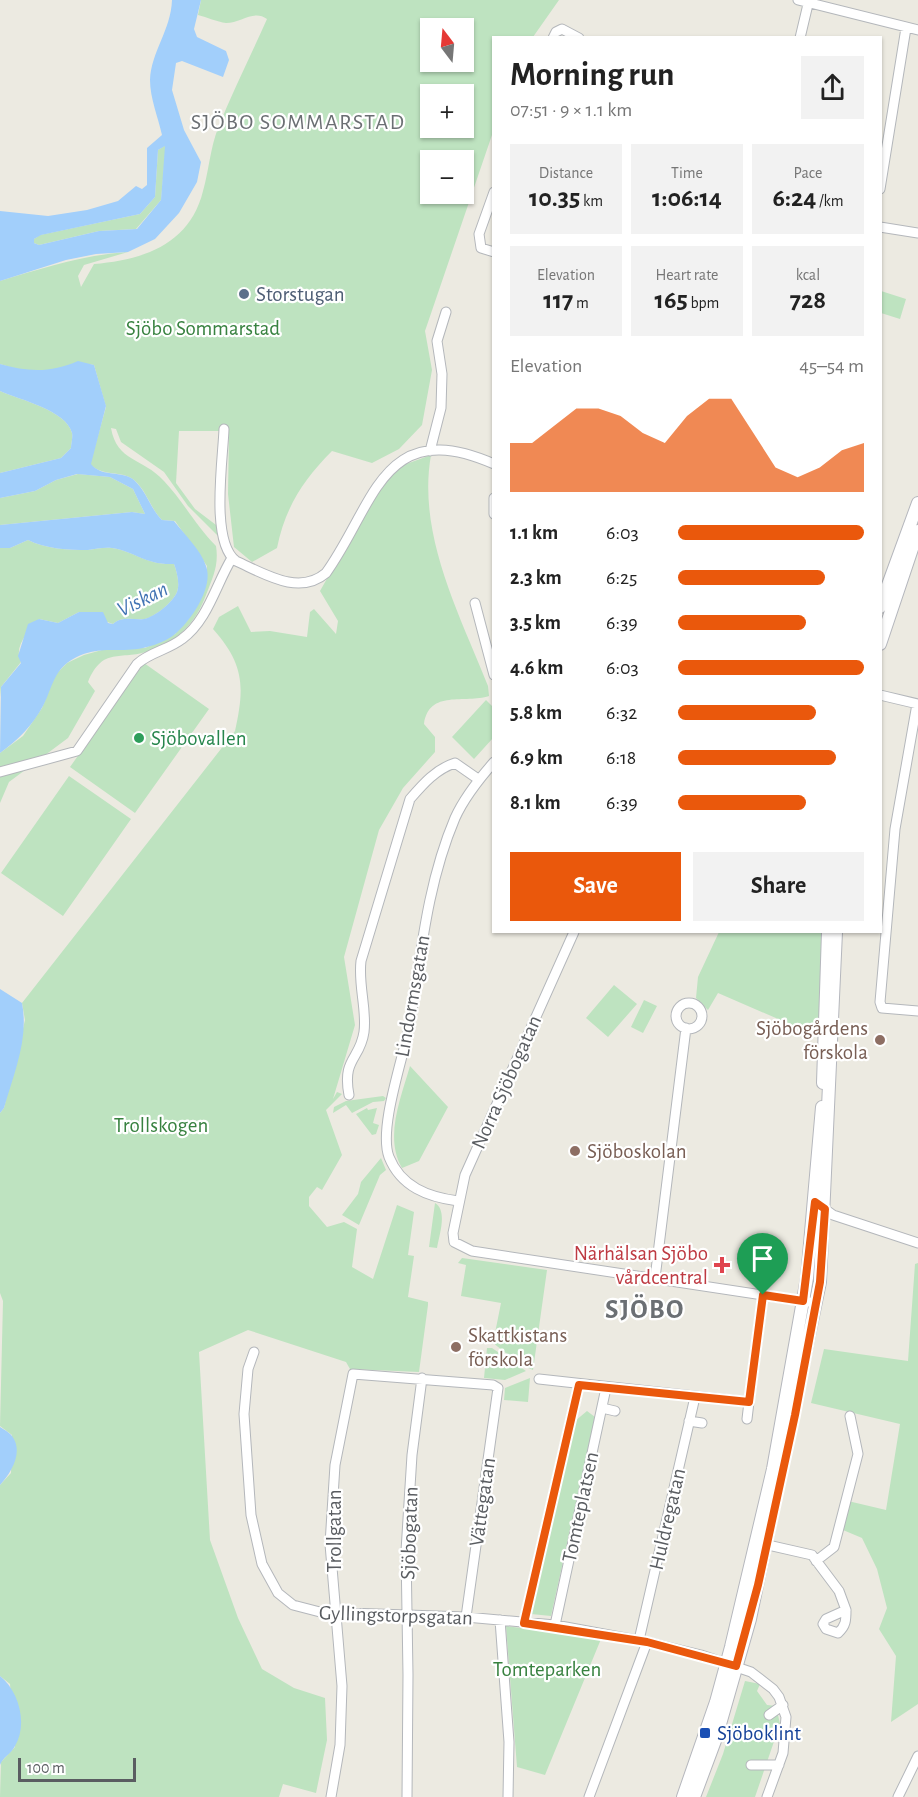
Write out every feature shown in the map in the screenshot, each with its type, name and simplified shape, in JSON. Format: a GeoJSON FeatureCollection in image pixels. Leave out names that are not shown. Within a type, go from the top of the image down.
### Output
{"type":"FeatureCollection","features":[{"type":"Feature","properties":{"kind":"street"},"geometry":{"type":"LineString","coordinates":[[800,36],[805,1],[918,30]]}},
{"type":"Feature","properties":{"kind":"street"},"geometry":{"type":"LineString","coordinates":[[882,177],[906,28]]}},
{"type":"Feature","properties":{"kind":"street"},"geometry":{"type":"LineString","coordinates":[[554,36],[556,32],[563,29],[575,36]]}},
{"type":"Feature","properties":{"kind":"street"},"geometry":{"type":"LineString","coordinates":[[492,198],[479,234],[479,246],[492,251]]}},
{"type":"Feature","properties":{"kind":"street"},"geometry":{"type":"LineString","coordinates":[[882,227],[918,233]]}},
{"type":"Feature","properties":{"kind":"street"},"geometry":{"type":"LineString","coordinates":[[430,451],[441,408],[442,374],[437,341],[446,312]]}},
{"type":"Feature","properties":{"kind":"street"},"geometry":{"type":"LineString","coordinates":[[225,429],[220,503],[226,549],[232,558],[287,582],[302,585],[316,581],[333,563],[378,481],[398,464],[430,451],[444,450],[492,463]]}},
{"type":"Feature","properties":{"kind":"street"},"geometry":{"type":"LineString","coordinates":[[882,602],[918,503]]}},
{"type":"Feature","properties":{"kind":"street"},"geometry":{"type":"LineString","coordinates":[[882,638],[918,531]]}},
{"type":"Feature","properties":{"kind":"street"},"geometry":{"type":"LineString","coordinates":[[0,772],[77,751],[137,664],[146,656],[165,650],[184,638],[200,619],[232,558]]}},
{"type":"Feature","properties":{"kind":"street"},"geometry":{"type":"LineString","coordinates":[[475,603],[492,667]]}},
{"type":"Feature","properties":{"kind":"street"},"geometry":{"type":"LineString","coordinates":[[882,695],[917,704],[895,829],[882,967],[882,1008],[918,1011]]}},
{"type":"Feature","properties":{"kind":"street"},"geometry":{"type":"LineString","coordinates":[[349,1095],[347,1068],[364,1034],[359,977],[361,961],[410,799],[423,783],[444,766],[455,763],[478,780]]}},
{"type":"Feature","properties":{"kind":"street","name":"Lindormsgatan"},"geometry":{"type":"LineString","coordinates":[[458,1201],[420,1192],[399,1177],[388,1155],[386,1133],[410,1024],[421,939],[435,879],[456,817],[478,780],[492,764]]}},
{"type":"Feature","properties":{"kind":"street","name":"Norra Sjöbogatan"},"geometry":{"type":"LineString","coordinates":[[574,933],[465,1174],[458,1201],[453,1237],[457,1245],[472,1251],[655,1278]]}},
{"type":"Feature","properties":{"kind":"street"},"geometry":{"type":"LineString","coordinates":[[761,1543],[820,1205],[828,933]]}},
{"type":"Feature","properties":{"kind":"street"},"geometry":{"type":"LineString","coordinates":[[694,1797],[716,1738],[816,1303],[836,933]]}},
{"type":"Feature","properties":{"kind":"street"},"geometry":{"type":"LineString","coordinates":[[686,1028],[655,1278],[816,1303]]}},
{"type":"Feature","properties":{"kind":"street"},"geometry":{"type":"LineString","coordinates":[[820,1205],[834,1215],[918,1243]]}},
{"type":"Feature","properties":{"kind":"street"},"geometry":{"type":"LineString","coordinates":[[747,1419],[763,1295]]}},
{"type":"Feature","properties":{"kind":"street","name":"Gyllingstorpsgatan"},"geometry":{"type":"LineString","coordinates":[[254,1352],[248,1369],[244,1414],[251,1515],[262,1564],[278,1593],[293,1605],[309,1611],[500,1620],[555,1626],[643,1641],[731,1665],[762,1680],[773,1689],[783,1705]]}},
{"type":"Feature","properties":{"kind":"street","name":"Trollgatan"},"geometry":{"type":"LineString","coordinates":[[332,1797],[340,1745],[342,1686],[330,1544],[335,1464],[353,1374],[422,1378]]}},
{"type":"Feature","properties":{"kind":"street","name":"Vättegatan"},"geometry":{"type":"LineString","coordinates":[[422,1378],[493,1385],[498,1388],[466,1617]]}},
{"type":"Feature","properties":{"kind":"street","name":"Sjöbogatan"},"geometry":{"type":"LineString","coordinates":[[407,1797],[406,1551],[412,1455],[422,1378]]}},
{"type":"Feature","properties":{"kind":"street"},"geometry":{"type":"LineString","coordinates":[[539,1379],[749,1402]]}},
{"type":"Feature","properties":{"kind":"street","name":"Tomteplatsen"},"geometry":{"type":"LineString","coordinates":[[524,1623],[579,1385]]}},
{"type":"Feature","properties":{"kind":"street","name":"Tomteplatsen"},"geometry":{"type":"LineString","coordinates":[[555,1626],[606,1388]]}},
{"type":"Feature","properties":{"kind":"street","name":"Huldregatan"},"geometry":{"type":"LineString","coordinates":[[589,1797],[643,1641],[685,1426],[695,1397]]}},
{"type":"Feature","properties":{"kind":"street"},"geometry":{"type":"LineString","coordinates":[[602,1408],[615,1411]]}},
{"type":"Feature","properties":{"kind":"street"},"geometry":{"type":"LineString","coordinates":[[816,1561],[834,1547],[858,1454],[850,1416]]}},
{"type":"Feature","properties":{"kind":"street"},"geometry":{"type":"LineString","coordinates":[[685,1426],[702,1423]]}},
{"type":"Feature","properties":{"kind":"street"},"geometry":{"type":"LineString","coordinates":[[761,1543],[812,1555],[844,1599],[846,1610]]}},
{"type":"Feature","properties":{"kind":"street"},"geometry":{"type":"LineString","coordinates":[[500,1620],[509,1742],[508,1797]]}},
{"type":"Feature","properties":{"kind":"street"},"geometry":{"type":"LineString","coordinates":[[682,1797],[731,1665]]}},
{"type":"Feature","properties":{"kind":"street"},"geometry":{"type":"LineString","coordinates":[[767,1797],[779,1765],[787,1723],[783,1705],[769,1714]]}},
{"type":"Feature","properties":{"kind":"street"},"geometry":{"type":"LineString","coordinates":[[897,1797],[918,1756]]}},
{"type":"Feature","properties":{"kind":"street"},"geometry":{"type":"LineString","coordinates":[[751,1765],[779,1765]]}},
{"type":"Feature","properties":{"kind":"green space","name":"Sjöbo Sommarstad"},"geometry":{"type":"Polygon","coordinates":[[[201,0],[559,0],[534,36],[492,36],[492,135],[474,188],[474,150],[420,150],[420,204],[468,204],[425,331],[432,370],[422,425],[399,449],[372,463],[332,451],[312,473],[290,507],[277,548],[252,562],[234,547],[228,494],[229,431],[179,431],[176,483],[195,509],[220,528],[222,540],[188,506],[164,472],[121,442],[116,429],[111,428],[119,447],[164,481],[216,546],[215,571],[202,605],[185,630],[169,642],[149,651],[113,657],[100,663],[88,682],[95,691],[68,738],[9,782],[0,803],[0,753],[23,736],[42,708],[55,675],[67,663],[84,655],[109,648],[145,648],[175,634],[207,581],[207,566],[175,521],[162,520],[134,480],[124,475],[100,471],[90,464],[106,407],[94,365],[81,364],[54,370],[35,371],[0,364],[0,281],[79,259],[128,252],[84,265],[78,276],[81,287],[94,264],[113,262],[147,253],[162,246],[188,224],[197,209],[203,191],[218,128],[267,19],[257,15],[226,23],[198,15],[201,0]]]}},
{"type":"Feature","properties":{"kind":"green space"},"geometry":{"type":"Polygon","coordinates":[[[166,145],[161,200],[136,229],[99,231],[39,245],[34,243],[34,239],[40,235],[140,214],[155,197],[158,150],[166,145]]]}},
{"type":"Feature","properties":{"kind":"green space"},"geometry":{"type":"Polygon","coordinates":[[[882,291],[906,299],[900,319],[882,313],[882,291]]]}},
{"type":"Feature","properties":{"kind":"green space"},"geometry":{"type":"Polygon","coordinates":[[[0,391],[41,407],[61,418],[72,433],[71,448],[61,458],[0,473],[0,391]]]}},
{"type":"Feature","properties":{"kind":"green space","name":"Trollskogen"},"geometry":{"type":"Polygon","coordinates":[[[431,455],[428,485],[435,544],[443,573],[488,686],[489,696],[440,702],[427,713],[424,724],[435,737],[435,752],[403,788],[379,830],[344,957],[355,1025],[333,1099],[337,1092],[342,1094],[326,1110],[342,1155],[322,1190],[317,1187],[309,1197],[309,1206],[327,1227],[344,1222],[357,1229],[352,1267],[373,1279],[397,1205],[414,1212],[408,1255],[414,1256],[408,1297],[428,1302],[419,1372],[350,1369],[346,1362],[248,1330],[199,1352],[210,1540],[238,1618],[262,1669],[294,1688],[325,1698],[327,1740],[316,1793],[283,1784],[279,1797],[0,1797],[1,1762],[15,1747],[10,1684],[0,1676],[0,1485],[11,1473],[12,1435],[0,1426],[3,1301],[0,1293],[0,1113],[4,1108],[25,1020],[22,1003],[235,731],[241,688],[231,653],[213,629],[219,617],[238,606],[251,632],[270,631],[307,637],[310,612],[314,609],[336,634],[338,621],[320,591],[384,478],[398,467],[431,455]]]}},
{"type":"Feature","properties":{"kind":"green space"},"geometry":{"type":"Polygon","coordinates":[[[78,474],[110,477],[133,489],[145,514],[132,512],[0,525],[0,498],[35,491],[56,480],[78,474]]]}},
{"type":"Feature","properties":{"kind":"green space"},"geometry":{"type":"Polygon","coordinates":[[[28,540],[49,547],[65,549],[112,548],[148,560],[174,564],[178,589],[168,604],[145,619],[124,619],[113,624],[79,612],[58,623],[39,619],[23,639],[19,650],[21,662],[1,687],[0,697],[0,548],[10,548],[28,540]]]}},
{"type":"Feature","properties":{"kind":"green space","name":"Sjöbovallen"},"geometry":{"type":"Polygon","coordinates":[[[144,663],[209,709],[135,813],[70,767],[144,663]]]}},
{"type":"Feature","properties":{"kind":"green space"},"geometry":{"type":"Polygon","coordinates":[[[486,700],[492,706],[492,739],[474,759],[452,737],[486,700]]]}},
{"type":"Feature","properties":{"kind":"green space"},"geometry":{"type":"Polygon","coordinates":[[[69,776],[131,819],[63,916],[1,873],[69,776]]]}},
{"type":"Feature","properties":{"kind":"green space"},"geometry":{"type":"Polygon","coordinates":[[[719,933],[823,933],[819,1030],[799,1028],[718,993],[708,1010],[696,998],[698,977],[719,933]]]}},
{"type":"Feature","properties":{"kind":"green space"},"geometry":{"type":"Polygon","coordinates":[[[614,985],[637,1004],[608,1037],[586,1018],[614,985]]]}},
{"type":"Feature","properties":{"kind":"green space"},"geometry":{"type":"Polygon","coordinates":[[[644,1000],[657,1006],[643,1033],[631,1027],[644,1000]]]}},
{"type":"Feature","properties":{"kind":"green space"},"geometry":{"type":"Polygon","coordinates":[[[410,1066],[448,1107],[419,1161],[402,1168],[394,1143],[394,1131],[410,1066]]]}},
{"type":"Feature","properties":{"kind":"green space"},"geometry":{"type":"Polygon","coordinates":[[[383,1096],[386,1098],[384,1101],[373,1102],[352,1113],[346,1105],[333,1113],[334,1107],[346,1101],[383,1096]]]}},
{"type":"Feature","properties":{"kind":"green space"},"geometry":{"type":"Polygon","coordinates":[[[367,1108],[368,1110],[377,1108],[373,1123],[379,1125],[376,1134],[372,1135],[356,1114],[367,1108]]]}},
{"type":"Feature","properties":{"kind":"green space"},"geometry":{"type":"Polygon","coordinates":[[[381,1158],[386,1170],[380,1175],[359,1225],[342,1215],[358,1194],[361,1182],[381,1158]]]}},
{"type":"Feature","properties":{"kind":"green space"},"geometry":{"type":"Polygon","coordinates":[[[435,1203],[442,1217],[437,1248],[429,1247],[435,1203]]]}},
{"type":"Feature","properties":{"kind":"green space"},"geometry":{"type":"Polygon","coordinates":[[[462,1258],[547,1270],[533,1370],[520,1364],[493,1343],[501,1303],[461,1296],[466,1265],[458,1263],[462,1258]]]}},
{"type":"Feature","properties":{"kind":"green space"},"geometry":{"type":"Polygon","coordinates":[[[918,1263],[918,1704],[891,1722],[896,1656],[879,1629],[887,1608],[877,1569],[862,1538],[843,1530],[848,1501],[886,1510],[900,1424],[811,1403],[824,1349],[908,1361],[915,1264],[918,1263]]]}},
{"type":"Feature","properties":{"kind":"green space"},"geometry":{"type":"Polygon","coordinates":[[[487,1348],[492,1348],[526,1371],[505,1380],[484,1378],[487,1348]]]}},
{"type":"Feature","properties":{"kind":"green space"},"geometry":{"type":"Polygon","coordinates":[[[530,1378],[528,1402],[504,1400],[505,1388],[530,1378]]]}},
{"type":"Feature","properties":{"kind":"green space"},"geometry":{"type":"Polygon","coordinates":[[[587,1411],[595,1417],[551,1616],[531,1614],[575,1421],[587,1411]]]}},
{"type":"Feature","properties":{"kind":"green space","name":"Tomteparken"},"geometry":{"type":"Polygon","coordinates":[[[506,1626],[601,1639],[545,1775],[517,1767],[506,1626]]]}},
{"type":"Feature","properties":{"kind":"green space"},"geometry":{"type":"Polygon","coordinates":[[[745,1681],[760,1684],[757,1691],[767,1705],[776,1706],[780,1724],[755,1797],[706,1797],[723,1754],[745,1681]]]}},
{"type":"Feature","properties":{"kind":"water"},"geometry":{"type":"Polygon","coordinates":[[[172,0],[201,0],[194,29],[197,37],[226,51],[229,60],[223,77],[182,61],[176,63],[172,90],[184,130],[201,162],[197,182],[179,213],[155,239],[128,252],[96,254],[66,260],[0,281],[0,211],[48,216],[87,210],[118,201],[136,186],[142,189],[147,185],[147,148],[162,135],[151,94],[151,70],[171,11],[172,0]],[[165,146],[158,150],[155,197],[140,214],[41,235],[34,239],[34,243],[39,245],[99,231],[137,229],[161,200],[165,146]]]}},
{"type":"Feature","properties":{"kind":"water"},"geometry":{"type":"Polygon","coordinates":[[[78,361],[94,365],[106,406],[91,464],[106,473],[124,475],[134,480],[162,520],[174,521],[204,560],[208,574],[207,584],[200,603],[188,621],[169,638],[154,645],[136,649],[88,653],[62,667],[34,720],[19,738],[0,753],[1,687],[21,663],[18,656],[28,624],[39,619],[58,623],[79,612],[103,612],[108,623],[113,624],[124,619],[144,619],[163,608],[172,600],[178,589],[174,564],[155,562],[121,550],[100,548],[73,550],[42,545],[28,540],[10,548],[0,548],[0,525],[132,512],[145,514],[133,489],[110,477],[77,474],[56,480],[35,491],[0,498],[0,473],[61,458],[71,448],[72,433],[68,425],[52,412],[0,391],[0,364],[20,369],[39,370],[58,368],[78,361]]]}},
{"type":"Feature","properties":{"kind":"water"},"geometry":{"type":"Polygon","coordinates":[[[0,989],[22,1003],[24,1030],[4,1108],[0,1113],[0,989]]]}},
{"type":"Feature","properties":{"kind":"water"},"geometry":{"type":"Polygon","coordinates":[[[0,1427],[12,1436],[17,1449],[15,1462],[0,1485],[0,1427]]]}},
{"type":"Feature","properties":{"kind":"water"},"geometry":{"type":"Polygon","coordinates":[[[0,1676],[7,1682],[17,1699],[21,1728],[15,1746],[0,1765],[0,1676]]]}},
{"type":"Feature","properties":{"kind":"place","name":"Storstugan"},"geometry":{"type":"Point","coordinates":[244,294]}},
{"type":"Feature","properties":{"kind":"place","name":"Sjöbovallen"},"geometry":{"type":"Point","coordinates":[139,738]}},
{"type":"Feature","properties":{"kind":"place","name":"Sjöbogårdens förskola"},"geometry":{"type":"Point","coordinates":[880,1040]}},
{"type":"Feature","properties":{"kind":"place","name":"Sjöboskolan"},"geometry":{"type":"Point","coordinates":[575,1151]}},
{"type":"Feature","properties":{"kind":"place","name":"Närhälsan Sjöbo vårdcentral"},"geometry":{"type":"Point","coordinates":[722,1265]}},
{"type":"Feature","properties":{"kind":"place","name":"Skattkistans förskola"},"geometry":{"type":"Point","coordinates":[456,1347]}},
{"type":"Feature","properties":{"kind":"place","name":"Sjöboklint"},"geometry":{"type":"Point","coordinates":[705,1733]}},
{"type":"Feature","properties":{"kind":"district","name":"SJÖBO SOMMARSTAD"},"geometry":{"type":"Point","coordinates":[298,121]}},
{"type":"Feature","properties":{"kind":"district","name":"SJÖBO"},"geometry":{"type":"Point","coordinates":[645,1309]}},
{"type":"Feature","properties":{"kind":"route"},"geometry":{"type":"LineString","coordinates":[[815,1202],[825,1209],[820,1282],[795,1415],[758,1585],[736,1666],[647,1642],[524,1623],[579,1385],[749,1402],[763,1295],[803,1301],[815,1202]]}},
{"type":"Feature","properties":{"kind":"water label","name":"Viskan"},"geometry":{"type":"Point","coordinates":[142,598]}}]}
